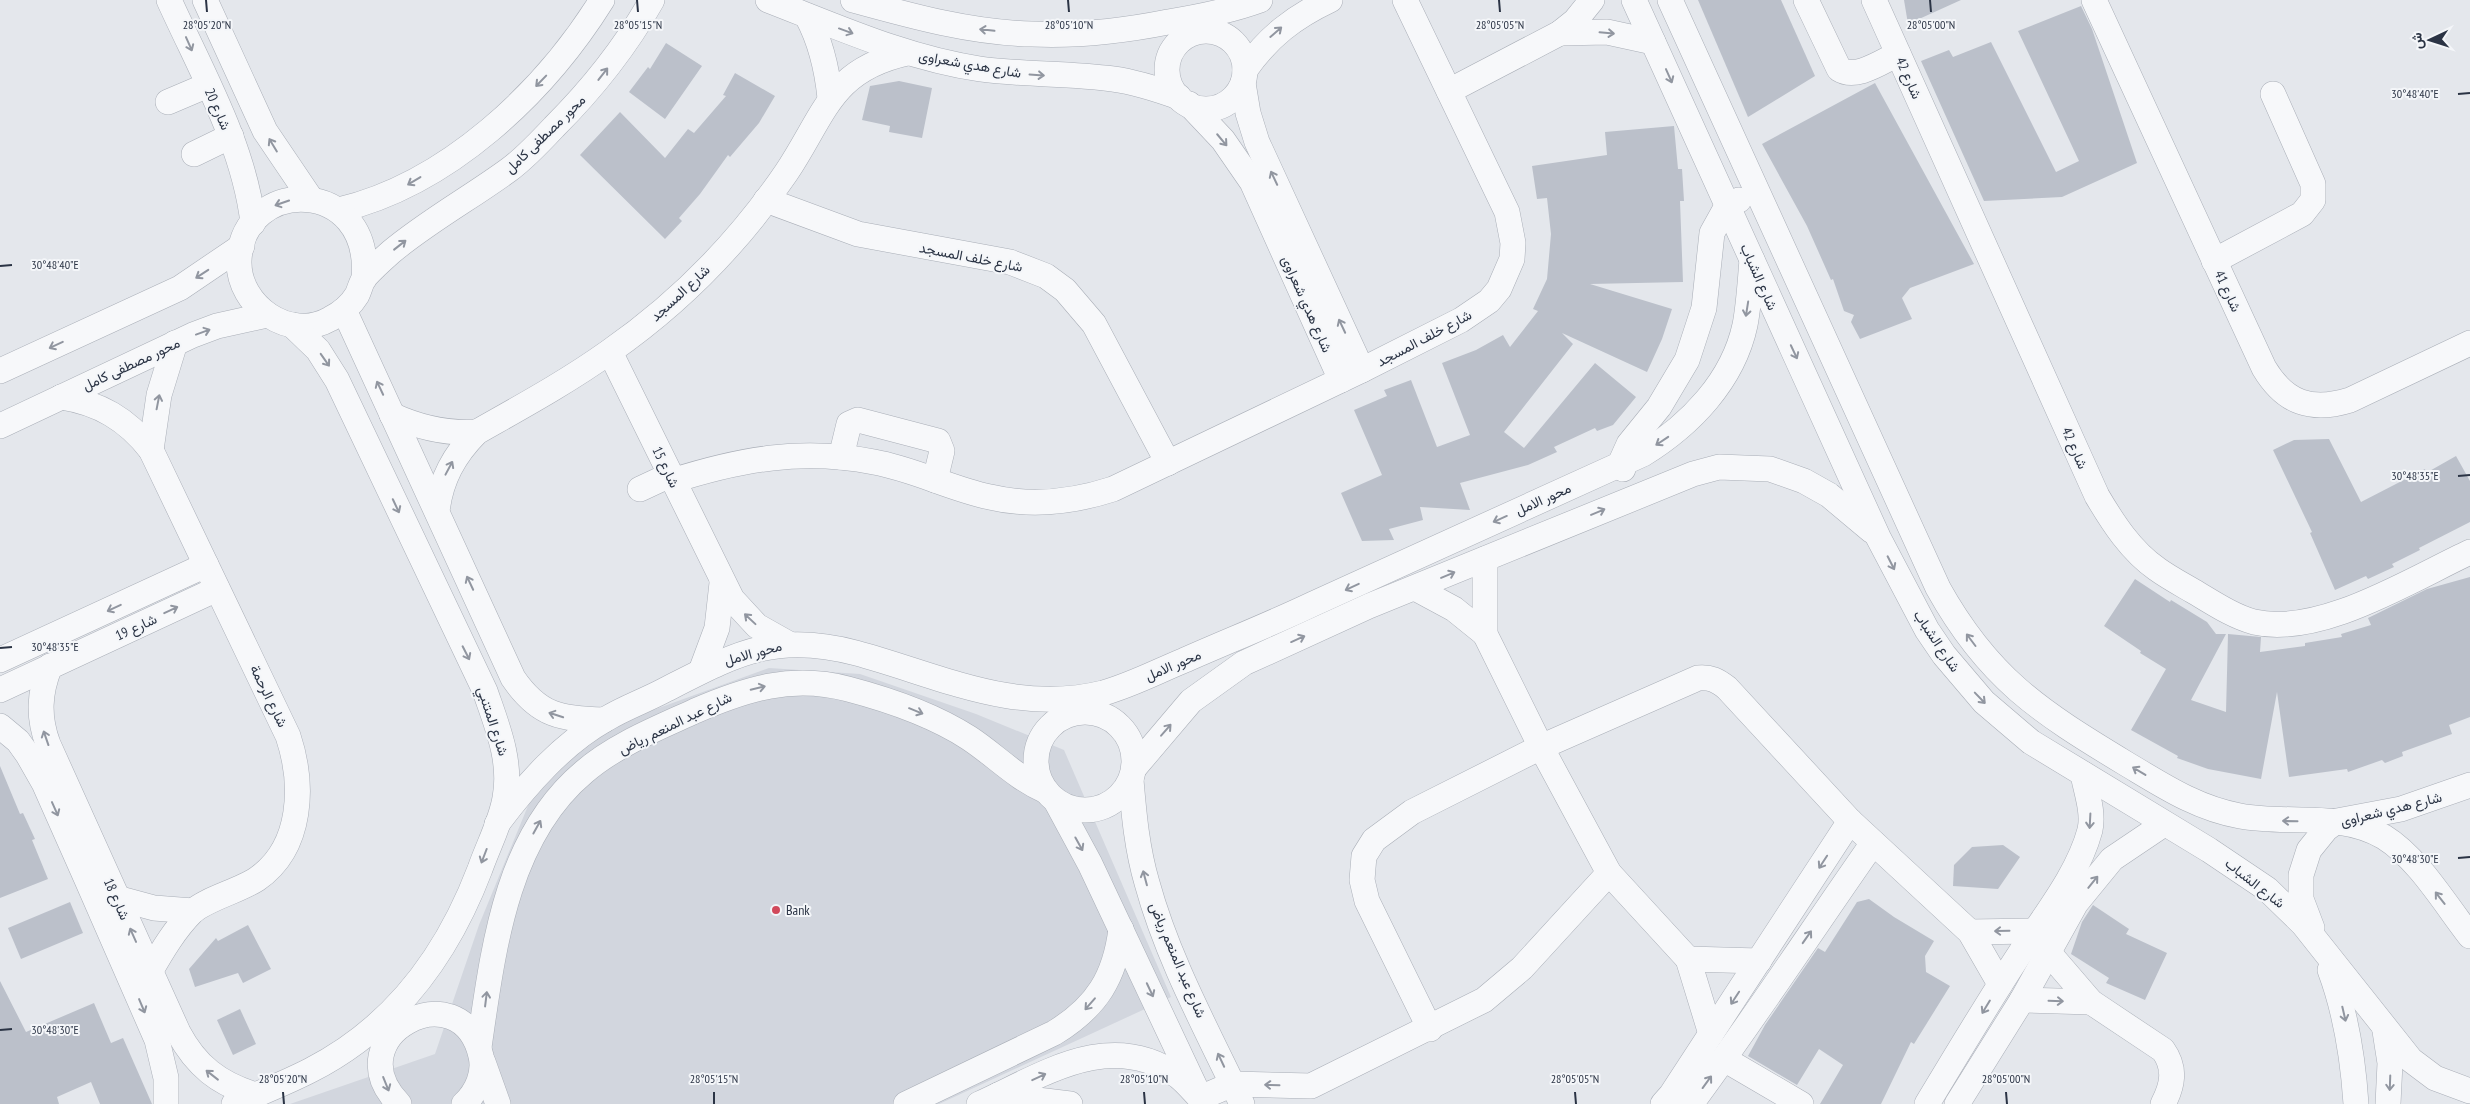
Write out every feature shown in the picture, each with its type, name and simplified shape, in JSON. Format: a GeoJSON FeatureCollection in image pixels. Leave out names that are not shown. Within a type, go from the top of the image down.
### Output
{"type":"FeatureCollection","features":[{"type":"Feature","properties":{"kind":"street","name":"شارع 20"},"geometry":{"type":"LineString","coordinates":[[169,0],[231,136],[247,183],[253,222]]}},
{"type":"Feature","properties":{"kind":"street"},"geometry":{"type":"LineString","coordinates":[[205,0],[265,131],[311,200]]}},
{"type":"Feature","properties":{"kind":"street"},"geometry":{"type":"LineString","coordinates":[[339,210],[373,201],[405,186],[454,156],[487,132],[545,77],[571,46],[602,0]]}},
{"type":"Feature","properties":{"kind":"street","name":"محور مصطفى كامل"},"geometry":{"type":"LineString","coordinates":[[364,279],[392,251],[513,167],[544,138],[598,81],[626,43],[652,0]]}},
{"type":"Feature","properties":{"kind":"street","name":"شارع هدي شعراوى"},"geometry":{"type":"LineString","coordinates":[[768,0],[906,53],[943,62],[1016,73],[1114,79],[1143,85],[1184,100],[1223,140],[1252,182],[1352,375]]}},
{"type":"Feature","properties":{"kind":"street"},"geometry":{"type":"LineString","coordinates":[[853,0],[979,29],[1048,34],[1082,34],[1210,22]]}},
{"type":"Feature","properties":{"kind":"street"},"geometry":{"type":"LineString","coordinates":[[1260,0],[1210,22],[1175,46],[1168,66],[1172,88],[1184,100],[1200,108],[1221,106],[1234,97],[1244,77],[1271,37],[1304,12],[1330,0]]}},
{"type":"Feature","properties":{"kind":"street","name":"شارع خلف المسجد"},"geometry":{"type":"LineString","coordinates":[[640,489],[671,478],[737,462],[771,457],[806,455],[841,456],[876,462],[990,497],[1023,502],[1046,503],[1091,496],[1113,489],[1352,375],[1476,311],[1499,289],[1507,275],[1513,243],[1507,212],[1405,0]]}},
{"type":"Feature","properties":{"kind":"street"},"geometry":{"type":"LineString","coordinates":[[1449,91],[1560,33],[1575,21],[1592,0]]}},
{"type":"Feature","properties":{"kind":"street","name":"شارع الشباب"},"geometry":{"type":"LineString","coordinates":[[1634,0],[1878,537],[1927,630],[1963,679],[1995,712],[2031,742],[2209,850],[2267,889],[2292,912],[2401,1050],[2423,1070],[2449,1084],[2470,1091]]}},
{"type":"Feature","properties":{"kind":"street","name":"شارع الشباب"},"geometry":{"type":"LineString","coordinates":[[1670,0],[1938,588],[1953,615],[1981,653],[2013,687],[2063,726],[2182,798],[2228,814],[2281,821],[2337,821],[2371,830],[2406,853],[2470,936]]}},
{"type":"Feature","properties":{"kind":"street"},"geometry":{"type":"LineString","coordinates":[[1806,0],[1839,69],[1844,72],[1857,72],[1898,54]]}},
{"type":"Feature","properties":{"kind":"street","name":"شارع 42"},"geometry":{"type":"LineString","coordinates":[[1874,0],[2097,496],[2123,536],[2157,569],[2234,615],[2253,621],[2293,625],[2313,622],[2356,606],[2470,552]]}},
{"type":"Feature","properties":{"kind":"street","name":"شارع 41"},"geometry":{"type":"LineString","coordinates":[[2094,0],[2264,368],[2273,383],[2285,395],[2300,402],[2317,406],[2334,405],[2350,400],[2470,343]]}},
{"type":"Feature","properties":{"kind":"street"},"geometry":{"type":"LineString","coordinates":[[807,16],[823,54],[830,98]]}},
{"type":"Feature","properties":{"kind":"street"},"geometry":{"type":"LineString","coordinates":[[1210,22],[1216,32],[1228,37],[1237,46],[1243,57],[1244,77]]}},
{"type":"Feature","properties":{"kind":"street"},"geometry":{"type":"LineString","coordinates":[[1134,29],[1175,46]]}},
{"type":"Feature","properties":{"kind":"street"},"geometry":{"type":"LineString","coordinates":[[1560,33],[1607,32],[1653,42]]}},
{"type":"Feature","properties":{"kind":"street","name":"شارع المسجد"},"geometry":{"type":"LineString","coordinates":[[436,511],[446,473],[459,451],[477,432],[574,376],[610,352],[664,309],[692,284],[741,231],[766,200],[805,142],[830,98],[851,77],[864,68],[884,59],[906,53]]}},
{"type":"Feature","properties":{"kind":"street","name":"شارع هدي شعراوى"},"geometry":{"type":"LineString","coordinates":[[1244,77],[1248,113],[1257,142],[1352,375]]}},
{"type":"Feature","properties":{"kind":"street"},"geometry":{"type":"LineString","coordinates":[[168,102],[208,85]]}},
{"type":"Feature","properties":{"kind":"street"},"geometry":{"type":"LineString","coordinates":[[2214,261],[2302,214],[2313,200],[2313,184],[2273,94]]}},
{"type":"Feature","properties":{"kind":"street"},"geometry":{"type":"LineString","coordinates":[[194,154],[231,136]]}},
{"type":"Feature","properties":{"kind":"street"},"geometry":{"type":"LineString","coordinates":[[1636,496],[1620,464],[1628,444],[1665,399],[1688,360],[1704,308],[1712,233],[1727,206],[1757,191]]}},
{"type":"Feature","properties":{"kind":"street"},"geometry":{"type":"LineString","coordinates":[[295,199],[325,203],[339,210],[353,224],[362,240],[366,260],[364,279],[356,296],[344,310],[328,320],[310,326],[292,325],[267,315],[246,292],[241,277],[240,261],[242,246],[253,222],[265,211],[279,203],[295,199]]}},
{"type":"Feature","properties":{"kind":"street","name":"شارع خلف المسجد"},"geometry":{"type":"LineString","coordinates":[[766,200],[858,234],[1010,262],[1046,276],[1070,295],[1094,324],[1168,463]]}},
{"type":"Feature","properties":{"kind":"street"},"geometry":{"type":"LineString","coordinates":[[0,371],[180,288],[242,246]]}},
{"type":"Feature","properties":{"kind":"street","name":"محور الامل"},"geometry":{"type":"LineString","coordinates":[[497,824],[549,764],[568,746],[604,720],[736,655],[789,644],[854,653],[979,692],[1040,699],[1100,694],[1128,685],[1244,636],[1620,464],[1663,442],[1693,415],[1714,391],[1727,371],[1745,326],[1752,260]]}},
{"type":"Feature","properties":{"kind":"street"},"geometry":{"type":"LineString","coordinates":[[344,310],[513,678],[529,698],[549,713],[576,719],[604,720]]}},
{"type":"Feature","properties":{"kind":"street","name":"محور مصطفى كامل"},"geometry":{"type":"LineString","coordinates":[[0,426],[175,343],[217,326],[267,315]]}},
{"type":"Feature","properties":{"kind":"street","name":"شارع المتنبي"},"geometry":{"type":"LineString","coordinates":[[245,1099],[312,1070],[339,1053],[381,1021],[419,982],[444,946],[462,911],[497,824],[505,799],[507,773],[500,737],[485,691],[337,380],[318,350],[292,325]]}},
{"type":"Feature","properties":{"kind":"street"},"geometry":{"type":"LineString","coordinates":[[151,450],[158,395],[175,343]]}},
{"type":"Feature","properties":{"kind":"street","name":"شارع 15"},"geometry":{"type":"LineString","coordinates":[[610,352],[722,583],[743,613],[757,626],[789,644]]}},
{"type":"Feature","properties":{"kind":"street","name":"شارع الرحمة"},"geometry":{"type":"LineString","coordinates":[[61,398],[87,403],[112,413],[140,436],[151,450],[288,736],[294,753],[298,790],[293,825],[280,857],[257,878],[193,911],[169,940],[150,972]]}},
{"type":"Feature","properties":{"kind":"street"},"geometry":{"type":"LineString","coordinates":[[392,415],[425,428],[460,433],[477,432]]}},
{"type":"Feature","properties":{"kind":"street"},"geometry":{"type":"LineString","coordinates":[[841,456],[849,424],[858,420],[938,441],[942,451],[935,480]]}},
{"type":"Feature","properties":{"kind":"street"},"geometry":{"type":"LineString","coordinates":[[1051,796],[1069,808],[1084,811],[1098,810],[1112,803],[1123,793],[1133,774],[1191,701],[1244,663],[1369,606],[1693,474],[1719,467],[1770,470],[1804,481],[1829,495],[1878,537],[1909,523]]}},
{"type":"Feature","properties":{"kind":"street"},"geometry":{"type":"LineString","coordinates":[[1485,559],[1485,634]]}},
{"type":"Feature","properties":{"kind":"street","name":"شارع 19"},"geometry":{"type":"LineString","coordinates":[[0,660],[206,565]]}},
{"type":"Feature","properties":{"kind":"street"},"geometry":{"type":"LineString","coordinates":[[701,671],[718,628],[722,583]]}},
{"type":"Feature","properties":{"kind":"street"},"geometry":{"type":"LineString","coordinates":[[1415,588],[1454,609],[1485,634],[1608,873],[1688,959],[1711,1034]]}},
{"type":"Feature","properties":{"kind":"street","name":"شارع 19"},"geometry":{"type":"LineString","coordinates":[[0,690],[217,589]]}},
{"type":"Feature","properties":{"kind":"street","name":"شارع 18"},"geometry":{"type":"LineString","coordinates":[[50,666],[42,692],[41,718],[48,744],[52,779],[167,1036],[188,1051],[201,1067],[217,1080],[236,1089],[245,1099]]}},
{"type":"Feature","properties":{"kind":"street"},"geometry":{"type":"LineString","coordinates":[[1430,1029],[1367,901],[1362,880],[1364,856],[1374,840],[1412,812],[1542,747],[1698,678],[1708,677],[1717,680],[1727,688],[1850,821],[1970,932],[2000,984]]}},
{"type":"Feature","properties":{"kind":"street"},"geometry":{"type":"LineString","coordinates":[[485,691],[513,678]]}},
{"type":"Feature","properties":{"kind":"street","name":"شارع عبد المنعم رياض"},"geometry":{"type":"LineString","coordinates":[[464,1104],[476,1090],[481,1076],[480,1053],[488,977],[502,916],[527,849],[540,822],[563,792],[585,771],[603,758],[672,722],[738,693],[764,686],[791,683],[819,683],[846,688],[905,706],[948,726],[1051,796]]}},
{"type":"Feature","properties":{"kind":"street"},"geometry":{"type":"LineString","coordinates":[[657,694],[672,722]]}},
{"type":"Feature","properties":{"kind":"street"},"geometry":{"type":"LineString","coordinates":[[1100,694],[1072,714],[1053,724],[1043,735],[1037,748],[1038,778],[1051,796],[1121,929],[1201,1101]]}},
{"type":"Feature","properties":{"kind":"street"},"geometry":{"type":"LineString","coordinates":[[1040,699],[1072,714],[1094,712],[1108,717],[1120,726],[1129,738],[1134,752],[1133,774]]}},
{"type":"Feature","properties":{"kind":"street","name":"شارع 18"},"geometry":{"type":"LineString","coordinates":[[0,726],[18,741],[52,779],[117,898],[150,972],[167,1036],[166,1104]]}},
{"type":"Feature","properties":{"kind":"street","name":"شارع عبد المنعم رياض"},"geometry":{"type":"LineString","coordinates":[[1133,774],[1139,848],[1154,906],[1170,950],[1237,1094]]}},
{"type":"Feature","properties":{"kind":"street"},"geometry":{"type":"LineString","coordinates":[[1957,1104],[2022,1000],[2048,952],[2068,898],[2077,861],[2090,831],[2092,819],[2083,774]]}},
{"type":"Feature","properties":{"kind":"street","name":"شارع هدي شعراوى"},"geometry":{"type":"LineString","coordinates":[[2323,951],[2304,911],[2300,887],[2300,875],[2304,862],[2317,838],[2337,821],[2401,809],[2470,785]]}},
{"type":"Feature","properties":{"kind":"street"},"geometry":{"type":"LineString","coordinates":[[2209,850],[2228,814]]}},
{"type":"Feature","properties":{"kind":"street"},"geometry":{"type":"LineString","coordinates":[[1676,1102],[1711,1034],[1850,821]]}},
{"type":"Feature","properties":{"kind":"street"},"geometry":{"type":"LineString","coordinates":[[1927,1104],[2034,931],[2112,859],[2164,824]]}},
{"type":"Feature","properties":{"kind":"street"},"geometry":{"type":"LineString","coordinates":[[1676,1102],[1724,1059],[1873,843]]}},
{"type":"Feature","properties":{"kind":"street"},"geometry":{"type":"LineString","coordinates":[[1201,1101],[1237,1094],[1304,1095],[1484,1000],[1522,968],[1608,873]]}},
{"type":"Feature","properties":{"kind":"street"},"geometry":{"type":"LineString","coordinates":[[117,898],[154,908],[193,911]]}},
{"type":"Feature","properties":{"kind":"street"},"geometry":{"type":"LineString","coordinates":[[906,1104],[946,1096],[1073,1022],[1102,991],[1118,952],[1121,929]]}},
{"type":"Feature","properties":{"kind":"street"},"geometry":{"type":"LineString","coordinates":[[1970,932],[2034,931]]}},
{"type":"Feature","properties":{"kind":"street"},"geometry":{"type":"LineString","coordinates":[[2323,951],[2334,981],[2348,1035],[2356,1104]]}},
{"type":"Feature","properties":{"kind":"street"},"geometry":{"type":"LineString","coordinates":[[2048,952],[2091,1002],[2163,1050],[2170,1060],[2173,1075],[2170,1092],[2163,1104]]}},
{"type":"Feature","properties":{"kind":"street"},"geometry":{"type":"LineString","coordinates":[[1688,959],[1759,961]]}},
{"type":"Feature","properties":{"kind":"street"},"geometry":{"type":"LineString","coordinates":[[419,982],[420,1015]]}},
{"type":"Feature","properties":{"kind":"street"},"geometry":{"type":"LineString","coordinates":[[2022,1000],[2091,1002]]}},
{"type":"Feature","properties":{"kind":"street"},"geometry":{"type":"LineString","coordinates":[[399,1104],[390,1095],[384,1083],[381,1069],[382,1054],[387,1041],[396,1029],[407,1020],[420,1015],[435,1014],[449,1017],[462,1024],[472,1034],[498,1104]]}},
{"type":"Feature","properties":{"kind":"street"},"geometry":{"type":"LineString","coordinates":[[2384,1028],[2390,1063],[2388,1104]]}},
{"type":"Feature","properties":{"kind":"street"},"geometry":{"type":"LineString","coordinates":[[339,1053],[382,1054]]}},
{"type":"Feature","properties":{"kind":"street"},"geometry":{"type":"LineString","coordinates":[[988,1100],[1068,1063],[1096,1055],[1126,1054],[1154,1062],[1180,1077],[1201,1101]]}},
{"type":"Feature","properties":{"kind":"street"},"geometry":{"type":"LineString","coordinates":[[1724,1059],[1801,1104]]}},
{"type":"Feature","properties":{"kind":"street"},"geometry":{"type":"LineString","coordinates":[[988,1100],[1070,1104]]}},
{"type":"Feature","properties":{"kind":"shaded area"},"geometry":{"type":"Polygon","coordinates":[[[769,668],[860,674],[976,714],[1064,750],[1171,997],[939,1104],[290,1104],[435,1054],[479,925],[532,796],[531,788],[623,721],[769,668]]]}},
{"type":"Feature","properties":{"kind":"building"},"geometry":{"type":"Polygon","coordinates":[[[1698,0],[1781,0],[1815,76],[1748,117],[1698,0]]]}},
{"type":"Feature","properties":{"kind":"building"},"geometry":{"type":"Polygon","coordinates":[[[1904,0],[1961,0],[1908,24],[1904,0]]]}},
{"type":"Feature","properties":{"kind":"building"},"geometry":{"type":"Polygon","coordinates":[[[2081,6],[2092,29],[2137,163],[2062,197],[1984,201],[1921,61],[1949,50],[1953,57],[1991,42],[2056,172],[2079,161],[2018,31],[2081,6]]]}},
{"type":"Feature","properties":{"kind":"building"},"geometry":{"type":"Polygon","coordinates":[[[666,43],[702,66],[665,119],[629,92],[648,67],[650,69],[666,43]]]}},
{"type":"Feature","properties":{"kind":"building"},"geometry":{"type":"Polygon","coordinates":[[[735,73],[775,96],[759,123],[730,157],[728,155],[700,194],[679,218],[682,221],[665,239],[580,155],[620,112],[665,158],[688,129],[694,133],[726,96],[723,95],[735,73]]]}},
{"type":"Feature","properties":{"kind":"building"},"geometry":{"type":"Polygon","coordinates":[[[899,81],[932,88],[922,138],[889,132],[890,126],[862,120],[870,86],[899,81]]]}},
{"type":"Feature","properties":{"kind":"building"},"geometry":{"type":"Polygon","coordinates":[[[1875,83],[1974,264],[1910,288],[1902,298],[1912,319],[1860,339],[1851,322],[1854,315],[1844,311],[1833,279],[1831,280],[1807,226],[1762,144],[1875,83]]]}},
{"type":"Feature","properties":{"kind":"building"},"geometry":{"type":"Polygon","coordinates":[[[1674,126],[1678,169],[1682,169],[1684,201],[1680,201],[1683,282],[1590,284],[1672,309],[1662,339],[1647,372],[1562,333],[1573,344],[1504,432],[1524,448],[1595,363],[1636,397],[1613,425],[1597,431],[1595,428],[1554,447],[1557,452],[1528,465],[1460,483],[1470,510],[1420,507],[1423,520],[1389,529],[1394,540],[1362,541],[1341,493],[1382,475],[1354,410],[1387,396],[1384,390],[1411,380],[1437,447],[1470,435],[1442,363],[1476,350],[1503,335],[1510,347],[1538,311],[1533,309],[1547,279],[1551,234],[1547,198],[1537,199],[1532,166],[1607,155],[1605,132],[1674,126]]]}},
{"type":"Feature","properties":{"kind":"building"},"geometry":{"type":"Polygon","coordinates":[[[2329,439],[2361,502],[2425,469],[2426,473],[2456,456],[2470,481],[2470,522],[2419,548],[2420,550],[2392,564],[2394,567],[2368,579],[2366,576],[2335,590],[2310,533],[2312,532],[2273,450],[2294,440],[2329,439]]]}},
{"type":"Feature","properties":{"kind":"building"},"geometry":{"type":"Polygon","coordinates":[[[2470,577],[2470,717],[2449,725],[2452,734],[2402,752],[2403,756],[2385,763],[2382,760],[2348,772],[2347,769],[2289,777],[2277,692],[2261,779],[2208,769],[2177,758],[2178,756],[2131,730],[2166,669],[2140,653],[2141,651],[2104,626],[2135,579],[2170,602],[2171,600],[2207,622],[2216,634],[2226,634],[2191,700],[2226,712],[2228,634],[2261,637],[2260,652],[2305,646],[2305,643],[2342,637],[2341,634],[2371,625],[2368,618],[2427,589],[2470,577]]]}},
{"type":"Feature","properties":{"kind":"building"},"geometry":{"type":"Polygon","coordinates":[[[0,766],[20,814],[23,813],[35,839],[32,840],[48,879],[0,898],[0,766]]]}},
{"type":"Feature","properties":{"kind":"building"},"geometry":{"type":"Polygon","coordinates":[[[2003,845],[2020,857],[1998,889],[1953,886],[1954,865],[1972,847],[2003,845]]]}},
{"type":"Feature","properties":{"kind":"building"},"geometry":{"type":"Polygon","coordinates":[[[1869,899],[1894,917],[1934,941],[1925,956],[1926,972],[1950,986],[1914,1044],[1911,1042],[1881,1104],[1820,1104],[1843,1065],[1819,1049],[1797,1085],[1748,1056],[1765,1025],[1818,948],[1825,952],[1857,902],[1869,899]]]}},
{"type":"Feature","properties":{"kind":"building"},"geometry":{"type":"Polygon","coordinates":[[[70,902],[83,933],[21,959],[8,928],[70,902]]]}},
{"type":"Feature","properties":{"kind":"building"},"geometry":{"type":"Polygon","coordinates":[[[2093,905],[2129,929],[2126,934],[2167,953],[2145,1000],[2106,983],[2109,978],[2071,954],[2082,922],[2093,905]]]}},
{"type":"Feature","properties":{"kind":"building"},"geometry":{"type":"Polygon","coordinates":[[[248,925],[271,969],[243,983],[238,973],[195,987],[189,969],[216,938],[218,941],[248,925]]]}},
{"type":"Feature","properties":{"kind":"building"},"geometry":{"type":"Polygon","coordinates":[[[0,981],[26,1032],[94,1003],[111,1043],[123,1038],[152,1104],[100,1104],[91,1082],[57,1097],[59,1104],[0,1104],[0,981]]]}},
{"type":"Feature","properties":{"kind":"building"},"geometry":{"type":"Polygon","coordinates":[[[240,1009],[256,1044],[233,1055],[217,1020],[240,1009]]]}},
{"type":"Feature","properties":{"kind":"place","name":"Bank"},"geometry":{"type":"Point","coordinates":[776,910]}}]}
